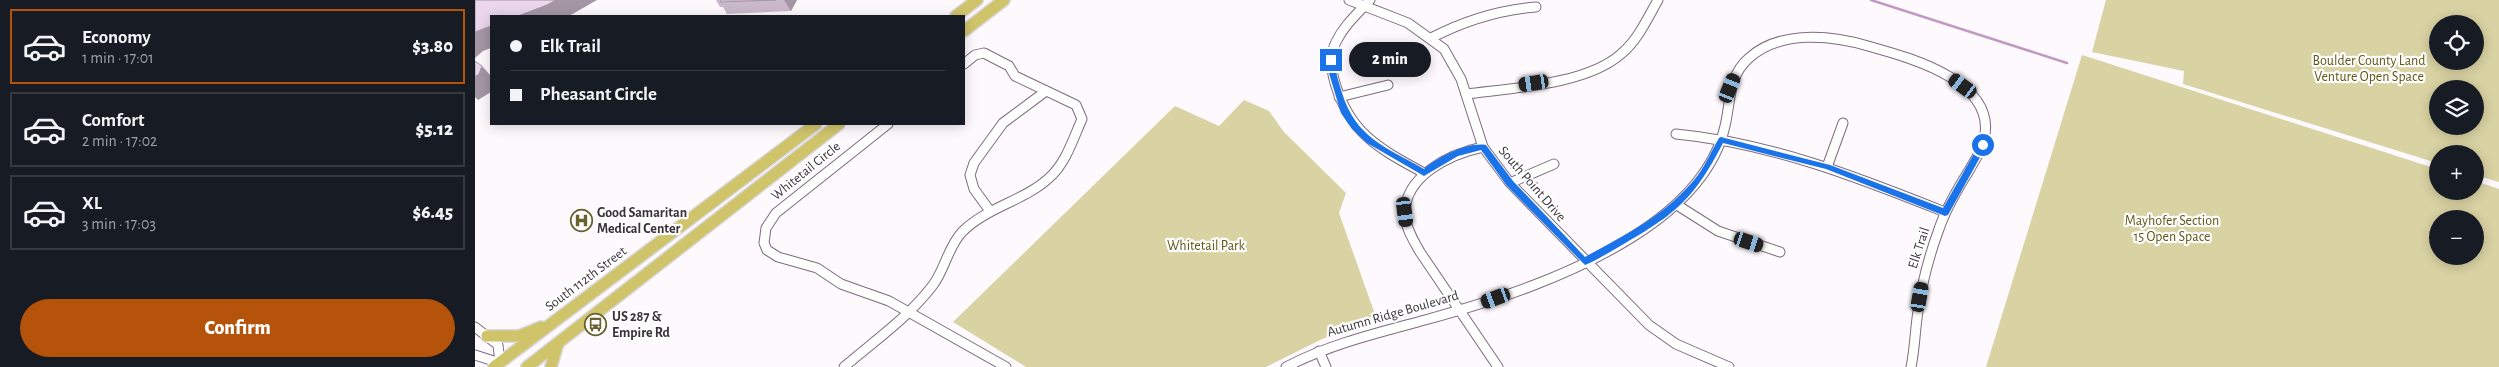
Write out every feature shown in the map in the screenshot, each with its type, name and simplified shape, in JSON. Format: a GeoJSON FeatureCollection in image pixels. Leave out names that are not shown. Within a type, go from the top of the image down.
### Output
{"type":"FeatureCollection","features":[{"type":"Feature","properties":{"kind":"main road"},"geometry":{"type":"LineString","coordinates":[[957,15],[977,0]]}},
{"type":"Feature","properties":{"kind":"main road"},"geometry":{"type":"LineString","coordinates":[[965,21],[991,0]]}},
{"type":"Feature","properties":{"kind":"main road"},"geometry":{"type":"LineString","coordinates":[[965,30],[1005,0]]}},
{"type":"Feature","properties":{"kind":"main road","name":"South 112th Street"},"geometry":{"type":"LineString","coordinates":[[500,366],[559,318],[814,125]]}},
{"type":"Feature","properties":{"kind":"main road"},"geometry":{"type":"LineString","coordinates":[[527,367],[838,125]]}},
{"type":"Feature","properties":{"kind":"main road"},"geometry":{"type":"LineString","coordinates":[[487,336],[519,336],[559,318]]}},
{"type":"Feature","properties":{"kind":"main road"},"geometry":{"type":"LineString","coordinates":[[551,367],[558,343]]}},
{"type":"Feature","properties":{"kind":"street","name":"South Point Drive"},"geometry":{"type":"LineString","coordinates":[[1349,0],[1367,3],[1409,23],[1431,38],[1451,60],[1467,94],[1483,147],[1510,184],[1585,262]]}},
{"type":"Feature","properties":{"kind":"street"},"geometry":{"type":"LineString","coordinates":[[1467,94],[1550,80],[1588,72],[1603,66],[1624,51],[1658,0]]}},
{"type":"Feature","properties":{"kind":"street"},"geometry":{"type":"LineString","coordinates":[[1367,3],[1347,26],[1333,48],[1331,70],[1339,97],[1345,113],[1355,128],[1369,141],[1424,173]]}},
{"type":"Feature","properties":{"kind":"street"},"geometry":{"type":"LineString","coordinates":[[1431,38],[1470,21],[1526,7],[1536,7]]}},
{"type":"Feature","properties":{"kind":"street","name":"Elk Trail"},"geometry":{"type":"LineString","coordinates":[[1721,140],[1727,116],[1729,92],[1735,77],[1745,63],[1761,50],[1785,41],[1826,38],[1852,41],[1890,52],[1928,65],[1951,77],[1973,96],[1981,106],[1986,120],[1986,135],[1983,145],[1945,212],[1923,280],[1911,367]]}},
{"type":"Feature","properties":{"kind":"street"},"geometry":{"type":"LineString","coordinates":[[844,367],[907,311],[934,284],[952,244],[961,233],[990,211],[1043,183],[1065,156],[1082,119],[1076,105],[1015,76],[1009,66],[984,53],[975,55],[965,63]]}},
{"type":"Feature","properties":{"kind":"street"},"geometry":{"type":"LineString","coordinates":[[1339,97],[1388,85]]}},
{"type":"Feature","properties":{"kind":"street"},"geometry":{"type":"LineString","coordinates":[[990,211],[974,189],[969,176],[974,163],[1003,123],[1045,91]]}},
{"type":"Feature","properties":{"kind":"street"},"geometry":{"type":"LineString","coordinates":[[1827,167],[1843,122]]}},
{"type":"Feature","properties":{"kind":"street","name":"Whitetail Circle"},"geometry":{"type":"LineString","coordinates":[[887,125],[775,213],[766,228],[764,243],[767,250],[778,257],[817,268],[841,284],[889,302],[1003,366]]}},
{"type":"Feature","properties":{"kind":"street"},"geometry":{"type":"LineString","coordinates":[[1675,134],[1700,135],[1827,167],[1945,212]]}},
{"type":"Feature","properties":{"kind":"street","name":"Autumn Ridge Boulevard"},"geometry":{"type":"LineString","coordinates":[[1286,367],[1319,351],[1361,336],[1459,310],[1552,278],[1585,262],[1657,221],[1677,205],[1702,176],[1721,140]]}},
{"type":"Feature","properties":{"kind":"street"},"geometry":{"type":"LineString","coordinates":[[1483,147],[1456,153],[1437,162],[1424,173],[1407,200],[1405,212],[1407,224],[1419,250],[1498,367]]}},
{"type":"Feature","properties":{"kind":"street"},"geometry":{"type":"LineString","coordinates":[[1510,184],[1554,164]]}},
{"type":"Feature","properties":{"kind":"street"},"geometry":{"type":"LineString","coordinates":[[1677,205],[1718,231],[1780,252]]}},
{"type":"Feature","properties":{"kind":"street"},"geometry":{"type":"LineString","coordinates":[[1585,262],[1649,325],[1676,344],[1729,367]]}},
{"type":"Feature","properties":{"kind":"street"},"geometry":{"type":"LineString","coordinates":[[475,327],[498,345],[500,366],[475,355]]}},
{"type":"Feature","properties":{"kind":"street"},"geometry":{"type":"LineString","coordinates":[[1319,351],[1326,367]]}},
{"type":"Feature","properties":{"kind":"green space","name":"Boulder County Land Venture Open Space"},"geometry":{"type":"Polygon","coordinates":[[[2106,0],[2499,0],[2499,182],[2484,178],[2484,145],[2429,145],[2429,161],[2183,84],[2184,71],[2092,52],[2106,0]]]}},
{"type":"Feature","properties":{"kind":"green space","name":"Mayhofer Section 15 Open Space"},"geometry":{"type":"Polygon","coordinates":[[[2082,55],[2429,166],[2429,200],[2484,200],[2484,184],[2499,189],[2499,367],[1986,367],[2082,55]]]}},
{"type":"Feature","properties":{"kind":"green space","name":"Whitetail Park"},"geometry":{"type":"Polygon","coordinates":[[[1244,100],[1269,111],[1284,132],[1346,193],[1339,213],[1377,320],[1322,339],[1266,367],[1026,367],[953,322],[1175,106],[1219,126],[1244,100]]]}},
{"type":"Feature","properties":{"kind":"building"},"geometry":{"type":"Polygon","coordinates":[[[475,0],[556,0],[521,15],[490,15],[490,26],[475,32],[475,0]]]}},
{"type":"Feature","properties":{"kind":"building"},"geometry":{"type":"Polygon","coordinates":[[[721,0],[776,0],[720,2],[721,0]]]}},
{"type":"Feature","properties":{"kind":"building"},"geometry":{"type":"Polygon","coordinates":[[[475,61],[482,66],[479,74],[475,77],[475,61]]]}},
{"type":"Feature","properties":{"kind":"waterway"},"geometry":{"type":"LineString","coordinates":[[1871,0],[2067,63]]}},
{"type":"Feature","properties":{"kind":"place","name":"Good Samaritan Medical Center"},"geometry":{"type":"Point","coordinates":[581,221]}},
{"type":"Feature","properties":{"kind":"place","name":"US 287 & Empire Rd"},"geometry":{"type":"Point","coordinates":[596,325]}},
{"type":"Feature","properties":{"kind":"route"},"geometry":{"type":"LineString","coordinates":[[1331,60],[1331,70],[1345,113],[1355,128],[1369,141],[1424,173],[1437,162],[1456,153],[1483,147],[1510,184],[1585,262],[1657,221],[1677,205],[1694,188],[1710,164],[1721,140],[1827,167],[1945,212],[1983,145]]}}]}
